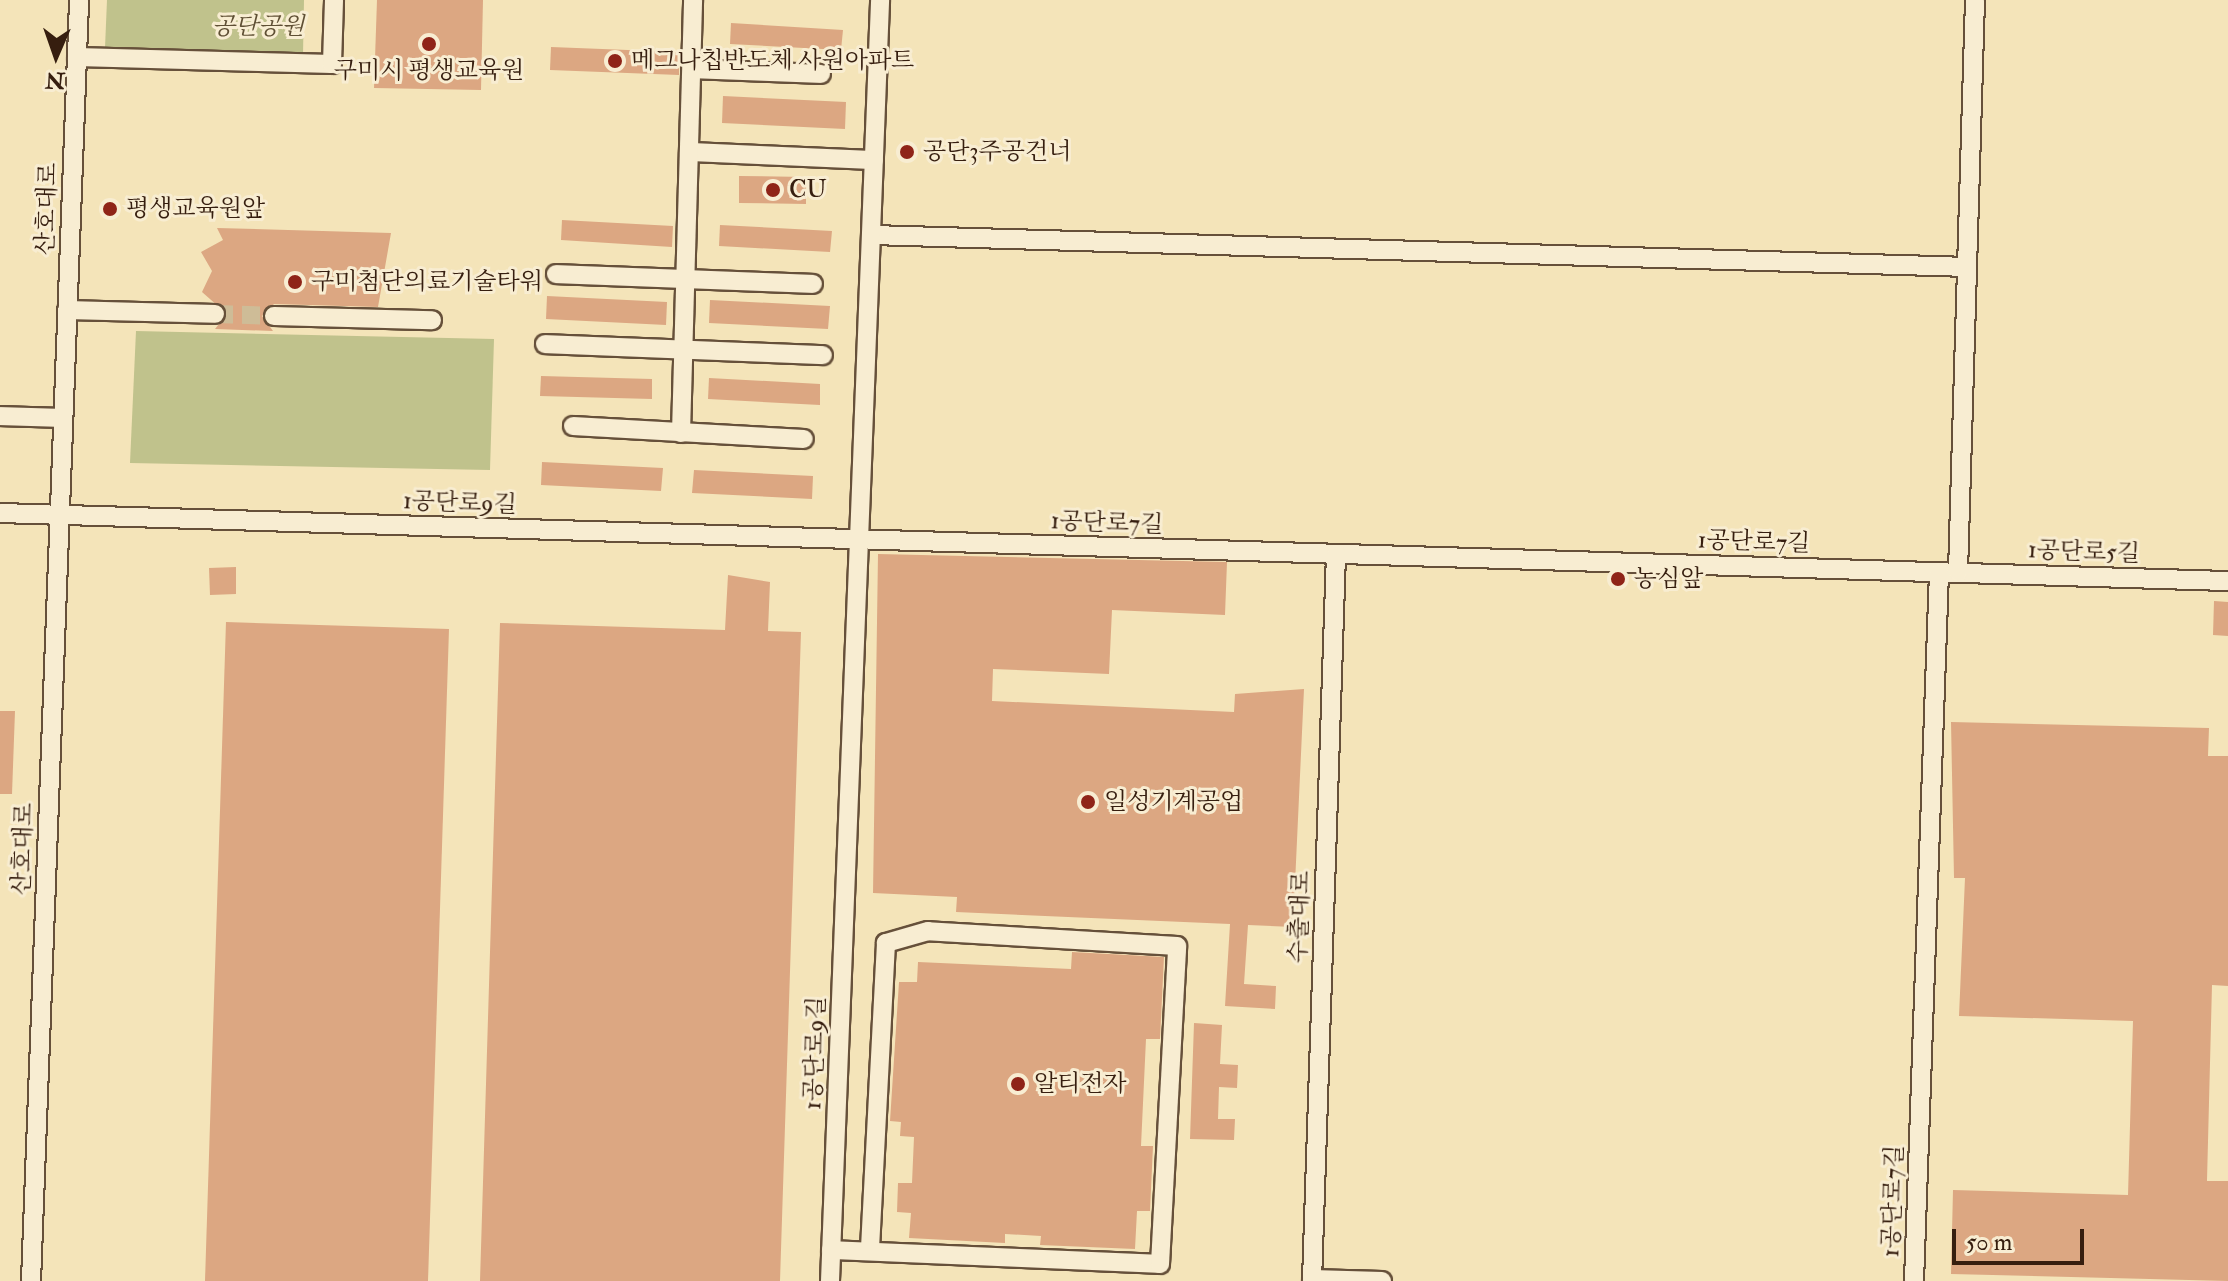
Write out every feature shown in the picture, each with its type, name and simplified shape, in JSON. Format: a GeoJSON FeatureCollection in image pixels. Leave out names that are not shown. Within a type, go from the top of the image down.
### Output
{"type":"FeatureCollection","features":[{"type":"Feature","properties":{"kind":"street","name":"산호대로"},"geometry":{"type":"LineString","coordinates":[[31,1281],[79,0]]}},
{"type":"Feature","properties":{"kind":"street"},"geometry":{"type":"LineString","coordinates":[[77,57],[332,64],[334,0]]}},
{"type":"Feature","properties":{"kind":"street"},"geometry":{"type":"LineString","coordinates":[[681,433],[693,0]]}},
{"type":"Feature","properties":{"kind":"street","name":"1공단로9길"},"geometry":{"type":"LineString","coordinates":[[830,1281],[880,0]]}},
{"type":"Feature","properties":{"kind":"street","name":"1공단로7길"},"geometry":{"type":"LineString","coordinates":[[1914,1281],[1948,572],[1967,267],[1975,0]]}},
{"type":"Feature","properties":{"kind":"street"},"geometry":{"type":"LineString","coordinates":[[692,69],[821,74]]}},
{"type":"Feature","properties":{"kind":"street"},"geometry":{"type":"LineString","coordinates":[[689,152],[874,160]]}},
{"type":"Feature","properties":{"kind":"street"},"geometry":{"type":"LineString","coordinates":[[871,235],[1967,267]]}},
{"type":"Feature","properties":{"kind":"street"},"geometry":{"type":"LineString","coordinates":[[556,274],[813,284]]}},
{"type":"Feature","properties":{"kind":"street"},"geometry":{"type":"LineString","coordinates":[[67,310],[215,314]]}},
{"type":"Feature","properties":{"kind":"street"},"geometry":{"type":"LineString","coordinates":[[274,316],[432,320]]}},
{"type":"Feature","properties":{"kind":"street"},"geometry":{"type":"LineString","coordinates":[[545,344],[823,355]]}},
{"type":"Feature","properties":{"kind":"street"},"geometry":{"type":"LineString","coordinates":[[0,416],[63,418]]}},
{"type":"Feature","properties":{"kind":"street"},"geometry":{"type":"LineString","coordinates":[[573,426],[804,439]]}},
{"type":"Feature","properties":{"kind":"street"},"geometry":{"type":"LineString","coordinates":[[0,513],[60,515]]}},
{"type":"Feature","properties":{"kind":"street","name":"1공단로9길"},"geometry":{"type":"LineString","coordinates":[[60,515],[859,539]]}},
{"type":"Feature","properties":{"kind":"street","name":"1공단로7길"},"geometry":{"type":"LineString","coordinates":[[859,539],[1948,572]]}},
{"type":"Feature","properties":{"kind":"street","name":"수출대로"},"geometry":{"type":"LineString","coordinates":[[1312,1280],[1336,554]]}},
{"type":"Feature","properties":{"kind":"street","name":"1공단로5길"},"geometry":{"type":"LineString","coordinates":[[1948,572],[2228,581]]}},
{"type":"Feature","properties":{"kind":"street"},"geometry":{"type":"LineString","coordinates":[[831,1250],[1160,1264],[1177,946],[928,931],[886,943],[870,1251]]}},
{"type":"Feature","properties":{"kind":"street"},"geometry":{"type":"LineString","coordinates":[[1312,1280],[1382,1281]]}},
{"type":"Feature","properties":{"kind":"green space","name":"공단공원"},"geometry":{"type":"Polygon","coordinates":[[[107,0],[304,0],[303,55],[105,48],[107,0]]]}},
{"type":"Feature","properties":{"kind":"green space"},"geometry":{"type":"Polygon","coordinates":[[[136,331],[494,339],[490,470],[130,463],[136,331]]]}},
{"type":"Feature","properties":{"kind":"building","name":"구미시 평생교육원"},"geometry":{"type":"Polygon","coordinates":[[[377,0],[483,0],[481,90],[374,88],[377,0]]]}},
{"type":"Feature","properties":{"kind":"building"},"geometry":{"type":"Polygon","coordinates":[[[731,23],[843,30],[841,50],[730,44],[731,23]]]}},
{"type":"Feature","properties":{"kind":"building","name":"메그나칩반도체 사원아파트"},"geometry":{"type":"Polygon","coordinates":[[[551,47],[679,52],[679,75],[550,70],[551,47]]]}},
{"type":"Feature","properties":{"kind":"building"},"geometry":{"type":"Polygon","coordinates":[[[723,96],[846,102],[845,129],[722,123],[723,96]]]}},
{"type":"Feature","properties":{"kind":"building","name":"CU"},"geometry":{"type":"Polygon","coordinates":[[[739,176],[806,177],[806,204],[739,203],[739,176]]]}},
{"type":"Feature","properties":{"kind":"building"},"geometry":{"type":"Polygon","coordinates":[[[562,220],[673,226],[672,247],[561,240],[562,220]]]}},
{"type":"Feature","properties":{"kind":"building"},"geometry":{"type":"Polygon","coordinates":[[[720,225],[832,231],[830,252],[719,246],[720,225]]]}},
{"type":"Feature","properties":{"kind":"building","name":"구미첨단의료기술타워"},"geometry":{"type":"Polygon","coordinates":[[[217,228],[391,233],[378,307],[274,304],[262,316],[273,331],[215,329],[227,314],[202,292],[212,271],[201,252],[223,240],[217,228]]]}},
{"type":"Feature","properties":{"kind":"building"},"geometry":{"type":"Polygon","coordinates":[[[547,296],[667,302],[666,325],[546,319],[547,296]]]}},
{"type":"Feature","properties":{"kind":"building"},"geometry":{"type":"Polygon","coordinates":[[[710,300],[830,306],[828,329],[709,323],[710,300]]]}},
{"type":"Feature","properties":{"kind":"building"},"geometry":{"type":"Polygon","coordinates":[[[541,376],[652,379],[652,399],[540,396],[541,376]]]}},
{"type":"Feature","properties":{"kind":"building"},"geometry":{"type":"Polygon","coordinates":[[[709,378],[820,384],[820,405],[708,399],[709,378]]]}},
{"type":"Feature","properties":{"kind":"building"},"geometry":{"type":"Polygon","coordinates":[[[542,462],[663,468],[661,491],[541,485],[542,462]]]}},
{"type":"Feature","properties":{"kind":"building"},"geometry":{"type":"Polygon","coordinates":[[[694,470],[813,476],[812,499],[692,493],[694,470]]]}},
{"type":"Feature","properties":{"kind":"building","name":"일성기계공업"},"geometry":{"type":"Polygon","coordinates":[[[878,554],[1227,562],[1225,615],[1112,610],[1109,674],[993,669],[992,701],[1234,712],[1235,694],[1304,689],[1293,927],[1248,925],[1244,984],[1276,986],[1275,1009],[1225,1006],[1230,924],[956,912],[957,897],[873,893],[878,554]]]}},
{"type":"Feature","properties":{"kind":"building"},"geometry":{"type":"Polygon","coordinates":[[[236,567],[236,594],[210,595],[209,568],[236,567]]]}},
{"type":"Feature","properties":{"kind":"building"},"geometry":{"type":"Polygon","coordinates":[[[728,575],[770,582],[768,631],[801,632],[780,1281],[480,1281],[500,623],[725,630],[728,575]]]}},
{"type":"Feature","properties":{"kind":"building"},"geometry":{"type":"Polygon","coordinates":[[[2214,601],[2228,602],[2228,636],[2213,635],[2214,601]]]}},
{"type":"Feature","properties":{"kind":"building"},"geometry":{"type":"Polygon","coordinates":[[[226,622],[449,629],[428,1281],[205,1281],[226,622]]]}},
{"type":"Feature","properties":{"kind":"building"},"geometry":{"type":"Polygon","coordinates":[[[0,711],[15,711],[12,794],[0,794],[0,711]]]}},
{"type":"Feature","properties":{"kind":"building"},"geometry":{"type":"Polygon","coordinates":[[[1951,722],[2209,728],[2208,756],[2228,756],[2228,986],[2212,985],[2207,1181],[2228,1181],[2228,1281],[1951,1274],[1953,1190],[2128,1195],[2133,1021],[1959,1016],[1965,878],[1954,878],[1951,722]]]}},
{"type":"Feature","properties":{"kind":"building","name":"알티전자"},"geometry":{"type":"Polygon","coordinates":[[[1072,952],[1164,957],[1160,1039],[1146,1039],[1141,1146],[1153,1146],[1150,1211],[1137,1211],[1135,1249],[1040,1245],[1041,1236],[1005,1234],[1005,1243],[909,1238],[911,1213],[897,1212],[898,1183],[912,1183],[914,1137],[900,1136],[901,1122],[890,1121],[899,982],[917,982],[918,962],[1071,969],[1072,952]]]}},
{"type":"Feature","properties":{"kind":"building"},"geometry":{"type":"Polygon","coordinates":[[[1194,1023],[1222,1025],[1220,1064],[1238,1065],[1237,1088],[1219,1087],[1218,1119],[1235,1119],[1234,1140],[1190,1139],[1194,1023]]]}},
{"type":"Feature","properties":{"kind":"tunnel"},"geometry":{"type":"LineString","coordinates":[[215,314],[274,316]]}},
{"type":"Feature","properties":{"kind":"place","name":"구미시 평생교육원"},"geometry":{"type":"Point","coordinates":[429,44]}},
{"type":"Feature","properties":{"kind":"place","name":"메그나칩반도체 사원아파트"},"geometry":{"type":"Point","coordinates":[615,61]}},
{"type":"Feature","properties":{"kind":"place","name":"공단3주공건너"},"geometry":{"type":"Point","coordinates":[907,152]}},
{"type":"Feature","properties":{"kind":"place","name":"CU"},"geometry":{"type":"Point","coordinates":[773,190]}},
{"type":"Feature","properties":{"kind":"place","name":"평생교육원앞"},"geometry":{"type":"Point","coordinates":[110,209]}},
{"type":"Feature","properties":{"kind":"place","name":"구미첨단의료기술타워"},"geometry":{"type":"Point","coordinates":[295,282]}},
{"type":"Feature","properties":{"kind":"place","name":"농심앞"},"geometry":{"type":"Point","coordinates":[1618,579]}},
{"type":"Feature","properties":{"kind":"place","name":"일성기계공업"},"geometry":{"type":"Point","coordinates":[1088,802]}},
{"type":"Feature","properties":{"kind":"place","name":"알티전자"},"geometry":{"type":"Point","coordinates":[1018,1084]}}]}
